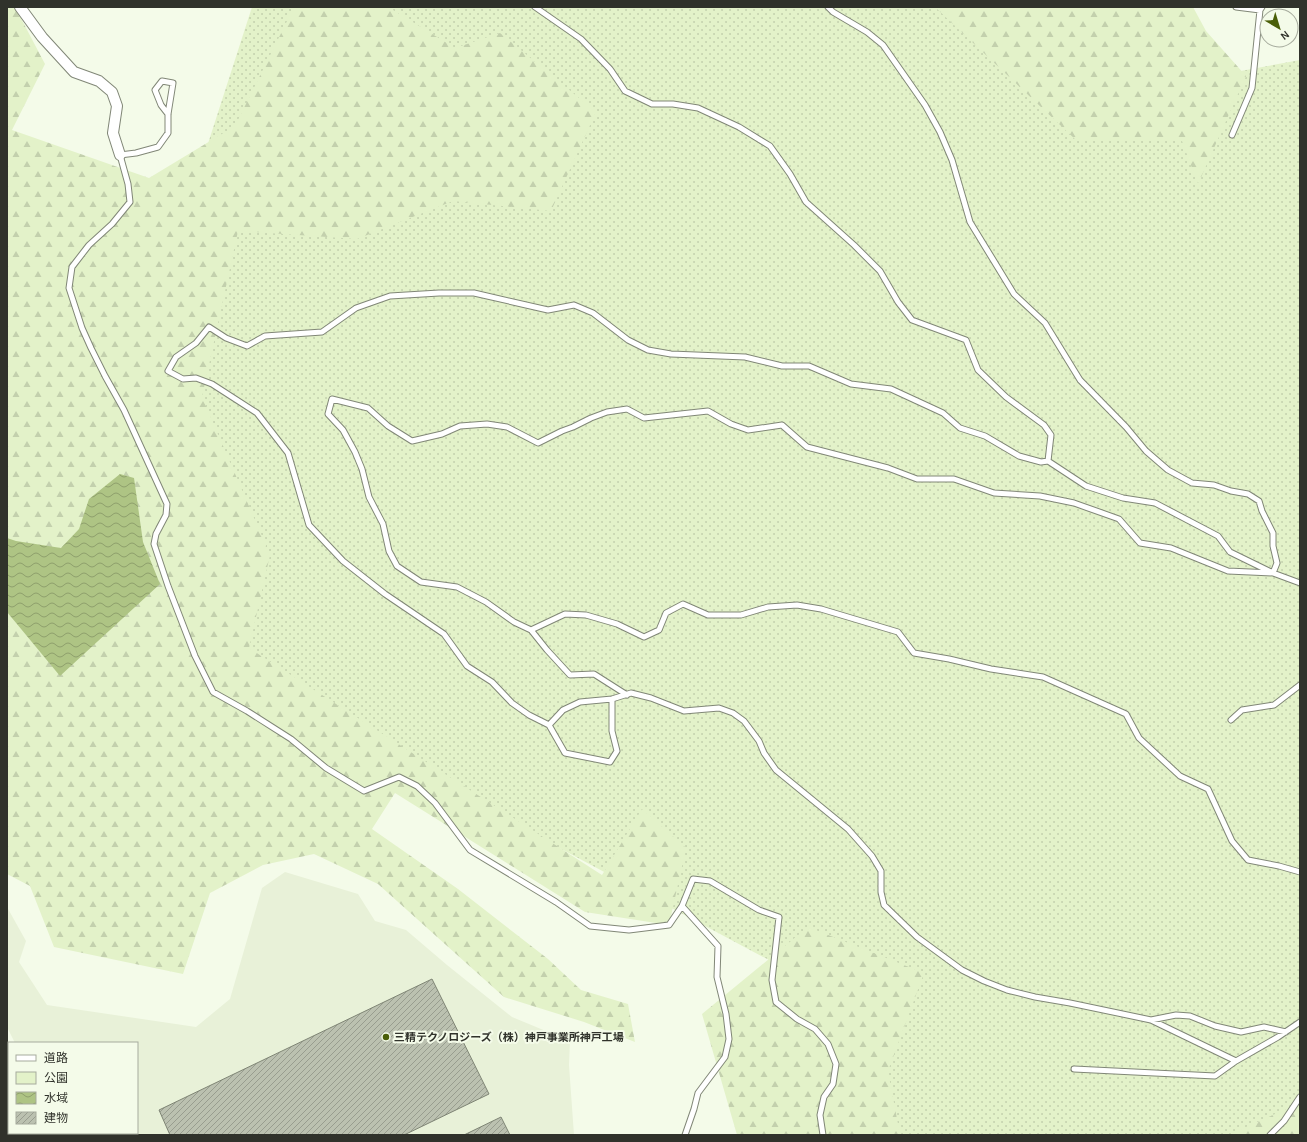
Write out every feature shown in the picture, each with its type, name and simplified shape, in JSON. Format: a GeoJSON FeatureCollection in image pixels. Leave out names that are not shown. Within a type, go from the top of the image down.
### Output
{"type":"FeatureCollection","features":[{"type":"Feature","properties":{"kind":"street"},"geometry":{"type":"LineString","coordinates":[[20,7],[42,37],[74,72],[99,81],[112,92],[117,106],[113,133],[120,155]]}},
{"type":"Feature","properties":{"kind":"lane"},"geometry":{"type":"LineString","coordinates":[[535,7],[581,38],[610,68],[625,91],[652,104],[673,104],[698,108],[739,127],[770,146],[790,174],[806,202],[854,245],[880,271],[898,302],[912,320],[966,340],[978,370],[1006,397],[1044,424],[1051,435],[1048,461]]}},
{"type":"Feature","properties":{"kind":"lane"},"geometry":{"type":"LineString","coordinates":[[828,7],[867,32],[883,45],[925,106],[940,132],[952,160],[970,222],[1014,294],[1044,323],[1080,380],[1126,427],[1146,451],[1168,470],[1192,483],[1214,485],[1231,491],[1248,494],[1259,501],[1272,533],[1277,563],[1274,573]]}},
{"type":"Feature","properties":{"kind":"lane"},"geometry":{"type":"LineString","coordinates":[[1236,7],[1259,9]]}},
{"type":"Feature","properties":{"kind":"lane"},"geometry":{"type":"LineString","coordinates":[[1232,135],[1252,88],[1259,27]]}},
{"type":"Feature","properties":{"kind":"lane"},"geometry":{"type":"LineString","coordinates":[[168,114],[161,105],[155,90],[162,81],[173,83],[168,114],[168,133],[158,147],[136,153],[120,155],[128,184],[130,202],[112,224],[90,245],[72,267],[70,288],[82,328],[105,376],[124,410],[167,504],[166,515],[156,534],[154,544],[168,586],[195,656],[213,692],[247,711],[291,739],[326,768],[364,791],[399,777],[417,786],[435,803],[470,850],[556,902],[590,926],[629,930],[669,925],[682,906],[693,879],[710,881],[759,910],[779,917],[772,980],[776,1002],[797,1019],[815,1029],[828,1044],[836,1064],[833,1084],[824,1097],[820,1115],[823,1135]]}},
{"type":"Feature","properties":{"kind":"lane"},"geometry":{"type":"LineString","coordinates":[[612,699],[612,731],[617,751],[610,762],[565,753],[549,725],[529,715],[512,703],[492,682],[468,666],[444,634],[385,594],[343,561],[309,525],[288,453],[272,430],[257,413],[212,384],[196,378],[183,379],[168,371],[176,357],[196,343],[209,327],[226,338],[247,346],[265,336],[322,332],[356,308],[390,296],[439,293],[474,293],[548,310],[574,305],[593,313],[628,340],[648,350],[671,354],[745,357],[782,366],[808,366],[851,384],[891,389],[943,413],[960,428],[985,436],[1019,456],[1041,462],[1048,461],[1086,486],[1123,498],[1155,503],[1218,536],[1230,552],[1274,573],[1300,583]]}},
{"type":"Feature","properties":{"kind":"lane"},"geometry":{"type":"LineString","coordinates":[[627,694],[594,674],[570,675],[546,650],[531,630],[514,622],[486,602],[457,587],[421,582],[397,566],[389,551],[383,524],[369,497],[362,469],[355,452],[343,430],[328,414],[332,400],[368,408],[388,426],[412,441],[442,434],[460,426],[487,424],[508,427],[538,443],[562,430],[573,427],[607,412],[626,409],[644,418],[708,411],[731,424],[748,430],[782,425],[807,447],[888,468],[917,479],[954,479],[994,493],[1040,496],[1074,503],[1119,519],[1140,543],[1171,548],[1228,571],[1274,573]]}},
{"type":"Feature","properties":{"kind":"lane"},"geometry":{"type":"LineString","coordinates":[[531,630],[565,614],[586,615],[617,624],[644,637],[658,630],[666,613],[683,604],[708,615],[741,615],[768,607],[797,605],[821,610],[898,632],[914,653],[949,659],[991,669],[1043,677],[1126,714],[1139,738],[1180,776],[1208,789],[1232,841],[1248,860],[1300,872]]}},
{"type":"Feature","properties":{"kind":"lane"},"geometry":{"type":"LineString","coordinates":[[1231,720],[1242,710],[1274,705],[1300,685]]}},
{"type":"Feature","properties":{"kind":"lane"},"geometry":{"type":"LineString","coordinates":[[549,725],[563,710],[580,702],[612,699],[631,693],[651,698],[684,711],[719,708],[734,713],[744,721],[759,741],[764,753],[776,770],[848,829],[872,856],[880,871],[881,892],[884,905],[917,937],[962,970],[1007,990],[1151,1020],[1236,1061]]}},
{"type":"Feature","properties":{"kind":"lane"},"geometry":{"type":"LineString","coordinates":[[682,906],[718,946],[717,977],[726,1014],[729,1039],[725,1057],[698,1093],[685,1135]]}},
{"type":"Feature","properties":{"kind":"lane"},"geometry":{"type":"LineString","coordinates":[[1151,1020],[1176,1015],[1190,1016],[1215,1026],[1241,1032],[1264,1027],[1286,1032]]}},
{"type":"Feature","properties":{"kind":"lane"},"geometry":{"type":"LineString","coordinates":[[1074,1069],[1215,1076],[1236,1061],[1286,1032],[1300,1022]]}},
{"type":"Feature","properties":{"kind":"lane"},"geometry":{"type":"LineString","coordinates":[[1270,1135],[1284,1121],[1300,1097]]}},
{"type":"Feature","properties":{"kind":"shaded area"},"geometry":{"type":"Polygon","coordinates":[[[285,872],[358,894],[375,921],[406,930],[512,1017],[570,1041],[569,1065],[574,1135],[58,1135],[138,1134],[138,1042],[14,1042],[7,1027],[7,907],[26,941],[19,962],[47,1005],[196,1027],[230,999],[262,888],[285,872]]]}},
{"type":"Feature","properties":{"kind":"green space"},"geometry":{"type":"Polygon","coordinates":[[[7,7],[15,7],[45,64],[12,130],[149,178],[235,126],[294,7],[388,7],[455,48],[500,33],[596,112],[551,211],[453,201],[357,239],[238,231],[202,397],[270,555],[249,648],[602,875],[642,809],[686,848],[669,925],[585,912],[395,793],[372,829],[458,889],[548,959],[581,990],[628,1004],[635,1042],[584,1022],[504,997],[378,884],[314,854],[263,865],[210,893],[183,974],[54,947],[30,886],[7,874],[7,7]]]}},
{"type":"Feature","properties":{"kind":"green space"},"geometry":{"type":"Polygon","coordinates":[[[252,7],[1043,7],[1126,92],[1300,60],[1300,1135],[869,1135],[881,1020],[251,683],[135,370],[252,7]]]}},
{"type":"Feature","properties":{"kind":"green space"},"geometry":{"type":"Polygon","coordinates":[[[935,7],[1193,7],[1206,31],[1246,76],[1198,184],[1182,141],[1076,140],[935,7]]]}},
{"type":"Feature","properties":{"kind":"green space"},"geometry":{"type":"Polygon","coordinates":[[[808,927],[924,973],[888,1071],[900,1135],[737,1135],[702,1014],[808,927]]]}},
{"type":"Feature","properties":{"kind":"green space"},"geometry":{"type":"Polygon","coordinates":[[[1300,1103],[1300,1135],[1228,1135],[1300,1103]]]}},
{"type":"Feature","properties":{"kind":"water"},"geometry":{"type":"Polygon","coordinates":[[[120,474],[134,478],[143,542],[160,584],[60,676],[7,612],[7,538],[16,541],[61,548],[79,529],[89,499],[120,474]]]}},
{"type":"Feature","properties":{"kind":"building","name":"三精テクノロジーズ（株）神戸事業所神戸工場"},"geometry":{"type":"Polygon","coordinates":[[[432,979],[489,1094],[404,1135],[170,1135],[159,1110],[432,979]]]}},
{"type":"Feature","properties":{"kind":"building"},"geometry":{"type":"Polygon","coordinates":[[[501,1117],[510,1135],[464,1135],[501,1117]]]}},
{"type":"Feature","properties":{"kind":"place","name":"三精テクノロジーズ（株）神戸事業所神戸工場"},"geometry":{"type":"Point","coordinates":[386,1037]}}]}
